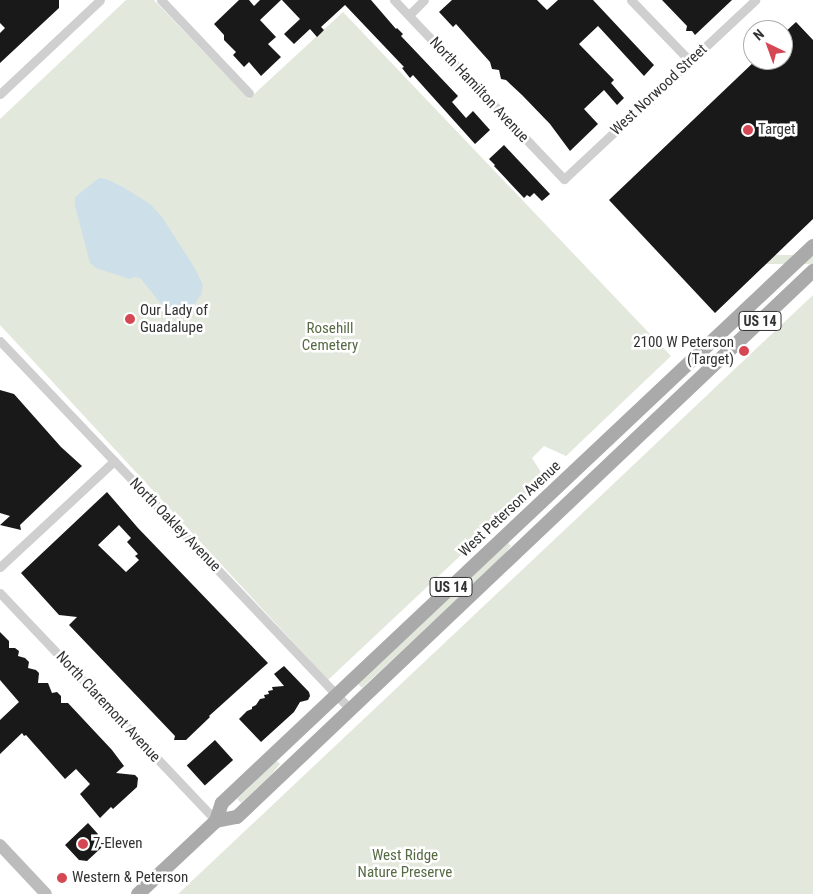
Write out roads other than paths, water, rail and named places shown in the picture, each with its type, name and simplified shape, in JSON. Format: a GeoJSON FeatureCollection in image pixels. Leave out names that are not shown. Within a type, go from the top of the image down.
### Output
{"type":"FeatureCollection","features":[{"type":"Feature","properties":{"kind":"main road","name":"West Peterson Avenue"},"geometry":{"type":"LineString","coordinates":[[138,894],[216,821],[222,803],[813,246]]}},
{"type":"Feature","properties":{"kind":"main road","name":"West Peterson Avenue"},"geometry":{"type":"LineString","coordinates":[[216,821],[236,817],[813,271]]}},
{"type":"Feature","properties":{"kind":"main road"},"geometry":{"type":"LineString","coordinates":[[0,845],[46,894]]}},
{"type":"Feature","properties":{"kind":"street"},"geometry":{"type":"LineString","coordinates":[[1,91],[100,0]]}},
{"type":"Feature","properties":{"kind":"street"},"geometry":{"type":"LineString","coordinates":[[161,0],[249,93]]}},
{"type":"Feature","properties":{"kind":"street","name":"North Hamilton Avenue"},"geometry":{"type":"LineString","coordinates":[[394,0],[564,179]]}},
{"type":"Feature","properties":{"kind":"street"},"geometry":{"type":"LineString","coordinates":[[408,15],[424,0]]}},
{"type":"Feature","properties":{"kind":"street"},"geometry":{"type":"LineString","coordinates":[[631,0],[690,61]]}},
{"type":"Feature","properties":{"kind":"street","name":"West Norwood Street"},"geometry":{"type":"LineString","coordinates":[[564,179],[754,0]]}},
{"type":"Feature","properties":{"kind":"street","name":"North Oakley Avenue"},"geometry":{"type":"LineString","coordinates":[[0,341],[351,710]]}},
{"type":"Feature","properties":{"kind":"street"},"geometry":{"type":"LineString","coordinates":[[0,567],[114,461]]}},
{"type":"Feature","properties":{"kind":"street","name":"North Claremont Avenue"},"geometry":{"type":"LineString","coordinates":[[0,593],[216,821]]}},
{"type":"Feature","properties":{"kind":"water"},"geometry":{"type":"Polygon","coordinates":[[[99,178],[106,179],[123,187],[150,204],[162,217],[194,267],[203,285],[201,295],[194,305],[182,311],[170,309],[162,305],[140,278],[134,277],[130,279],[96,268],[90,263],[75,206],[75,197],[99,178]]]}},
{"type":"Feature","properties":{"kind":"place","name":"Target"},"geometry":{"type":"Point","coordinates":[748,130]}},
{"type":"Feature","properties":{"kind":"place","name":"Our Lady of Guadalupe"},"geometry":{"type":"Point","coordinates":[130,319]}},
{"type":"Feature","properties":{"kind":"place","name":"2100 W Peterson (Target)"},"geometry":{"type":"Point","coordinates":[744,351]}},
{"type":"Feature","properties":{"kind":"place","name":"7-Eleven"},"geometry":{"type":"Point","coordinates":[83,844]}},
{"type":"Feature","properties":{"kind":"place","name":"Western & Peterson"},"geometry":{"type":"Point","coordinates":[62,878]}},
{"type":"Feature","properties":{"kind":"park label","name":"Rosehill Cemetery"},"geometry":{"type":"Point","coordinates":[330,336]}},
{"type":"Feature","properties":{"kind":"park label","name":"West Ridge Nature Preserve"},"geometry":{"type":"Point","coordinates":[405,864]}}]}
